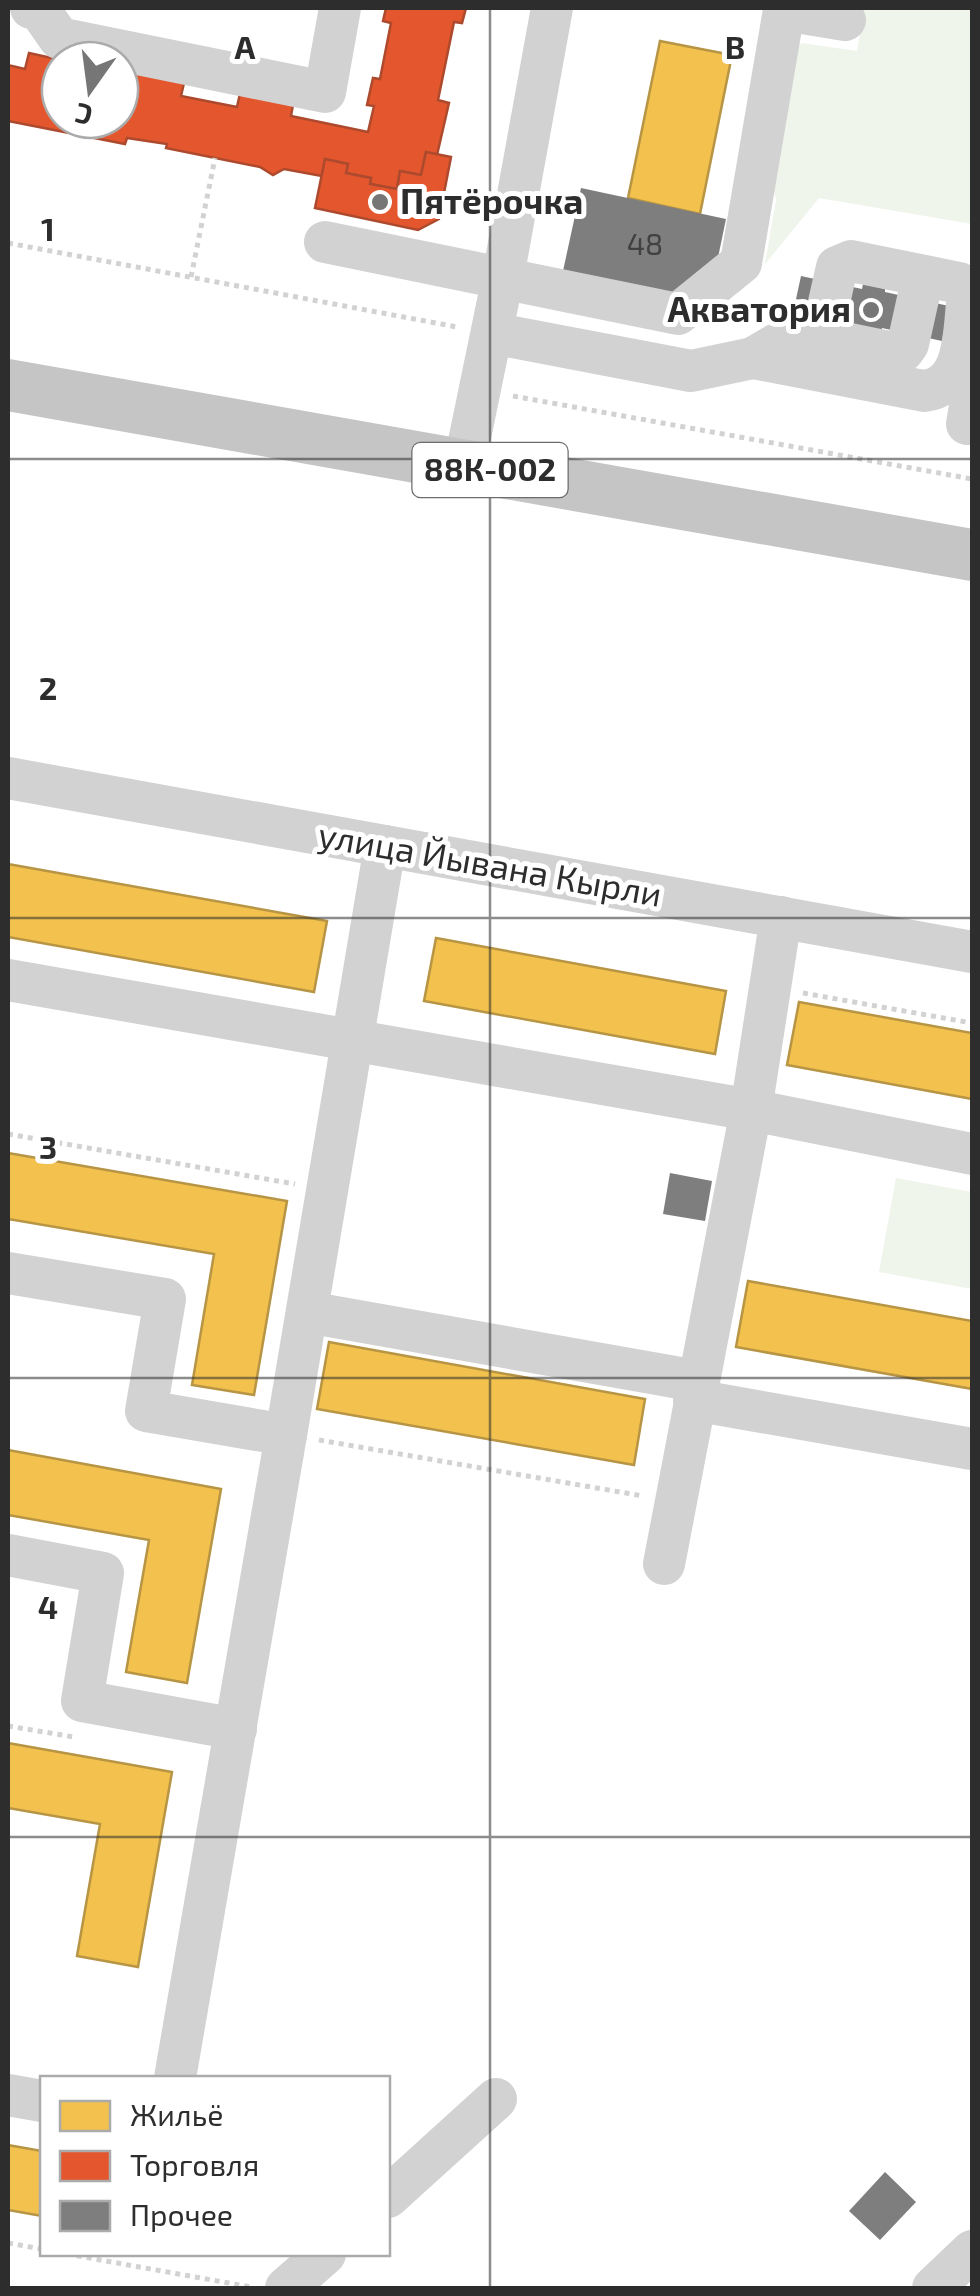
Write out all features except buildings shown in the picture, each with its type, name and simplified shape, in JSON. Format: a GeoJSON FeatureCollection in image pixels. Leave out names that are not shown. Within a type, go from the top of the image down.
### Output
{"type":"FeatureCollection","features":[{"type":"Feature","properties":{"kind":"main road","name":"88К-002"},"geometry":{"type":"LineString","coordinates":[[8,385],[972,555]]}},
{"type":"Feature","properties":{"kind":"street"},"geometry":{"type":"LineString","coordinates":[[31,8],[39,9],[59,38],[325,92],[340,8]]}},
{"type":"Feature","properties":{"kind":"street"},"geometry":{"type":"LineString","coordinates":[[464,466],[504,277],[552,8]]}},
{"type":"Feature","properties":{"kind":"street"},"geometry":{"type":"LineString","coordinates":[[325,242],[678,314],[741,263],[784,10],[845,20]]}},
{"type":"Feature","properties":{"kind":"street"},"geometry":{"type":"LineString","coordinates":[[753,358],[936,389],[954,376],[958,366],[968,291],[959,283],[851,261],[840,264],[821,338]]}},
{"type":"Feature","properties":{"kind":"street"},"geometry":{"type":"LineString","coordinates":[[492,334],[691,372],[753,358],[777,344],[821,338],[894,353],[903,351],[908,344],[922,276]]}},
{"type":"Feature","properties":{"kind":"street","name":"улица Йывана Кырли"},"geometry":{"type":"LineString","coordinates":[[8,778],[972,952]]}},
{"type":"Feature","properties":{"kind":"street"},"geometry":{"type":"LineString","coordinates":[[176,2076],[385,846]]}},
{"type":"Feature","properties":{"kind":"street"},"geometry":{"type":"LineString","coordinates":[[664,1564],[751,1110],[781,917]]}},
{"type":"Feature","properties":{"kind":"street"},"geometry":{"type":"LineString","coordinates":[[8,980],[751,1110],[972,1154]]}},
{"type":"Feature","properties":{"kind":"street"},"geometry":{"type":"LineString","coordinates":[[8,1273],[165,1300],[146,1411],[286,1434]]}},
{"type":"Feature","properties":{"kind":"street"},"geometry":{"type":"LineString","coordinates":[[307,1312],[972,1449]]}},
{"type":"Feature","properties":{"kind":"street"},"geometry":{"type":"LineString","coordinates":[[8,1555],[103,1572],[82,1701],[236,1729]]}},
{"type":"Feature","properties":{"kind":"street"},"geometry":{"type":"LineString","coordinates":[[8,2095],[40,2101]]}},
{"type":"Feature","properties":{"kind":"street"},"geometry":{"type":"LineString","coordinates":[[393,2178],[496,2099]]}},
{"type":"Feature","properties":{"kind":"street"},"geometry":{"type":"LineString","coordinates":[[932,2288],[972,2251]]}},
{"type":"Feature","properties":{"kind":"street"},"geometry":{"type":"LineString","coordinates":[[286,2288],[322,2256]]}},
{"type":"Feature","properties":{"kind":"path"},"geometry":{"type":"LineString","coordinates":[[191,278],[215,158]]}},
{"type":"Feature","properties":{"kind":"path"},"geometry":{"type":"LineString","coordinates":[[8,243],[492,334]]}},
{"type":"Feature","properties":{"kind":"path"},"geometry":{"type":"LineString","coordinates":[[480,390],[972,480]]}},
{"type":"Feature","properties":{"kind":"path"},"geometry":{"type":"LineString","coordinates":[[770,987],[972,1023]]}},
{"type":"Feature","properties":{"kind":"path"},"geometry":{"type":"LineString","coordinates":[[8,1134],[328,1190]]}},
{"type":"Feature","properties":{"kind":"path"},"geometry":{"type":"LineString","coordinates":[[286,1434],[676,1502]]}},
{"type":"Feature","properties":{"kind":"path"},"geometry":{"type":"LineString","coordinates":[[8,2243],[40,2249]]}},
{"type":"Feature","properties":{"kind":"path"},"geometry":{"type":"LineString","coordinates":[[78,2256],[260,2288]]}},
{"type":"Feature","properties":{"kind":"shaded area"},"geometry":{"type":"Polygon","coordinates":[[[864,8],[972,8],[972,224],[819,198],[765,264],[776,200],[769,168],[789,51],[802,43],[857,51],[864,8]]]}},
{"type":"Feature","properties":{"kind":"shaded area"},"geometry":{"type":"Polygon","coordinates":[[[896,1178],[972,1192],[972,1289],[879,1272],[896,1178]]]}},
{"type":"Feature","properties":{"kind":"place","name":"Пятёрочка"},"geometry":{"type":"Point","coordinates":[380,202]}},
{"type":"Feature","properties":{"kind":"place","name":"Акватория"},"geometry":{"type":"Point","coordinates":[871,310]}}]}
